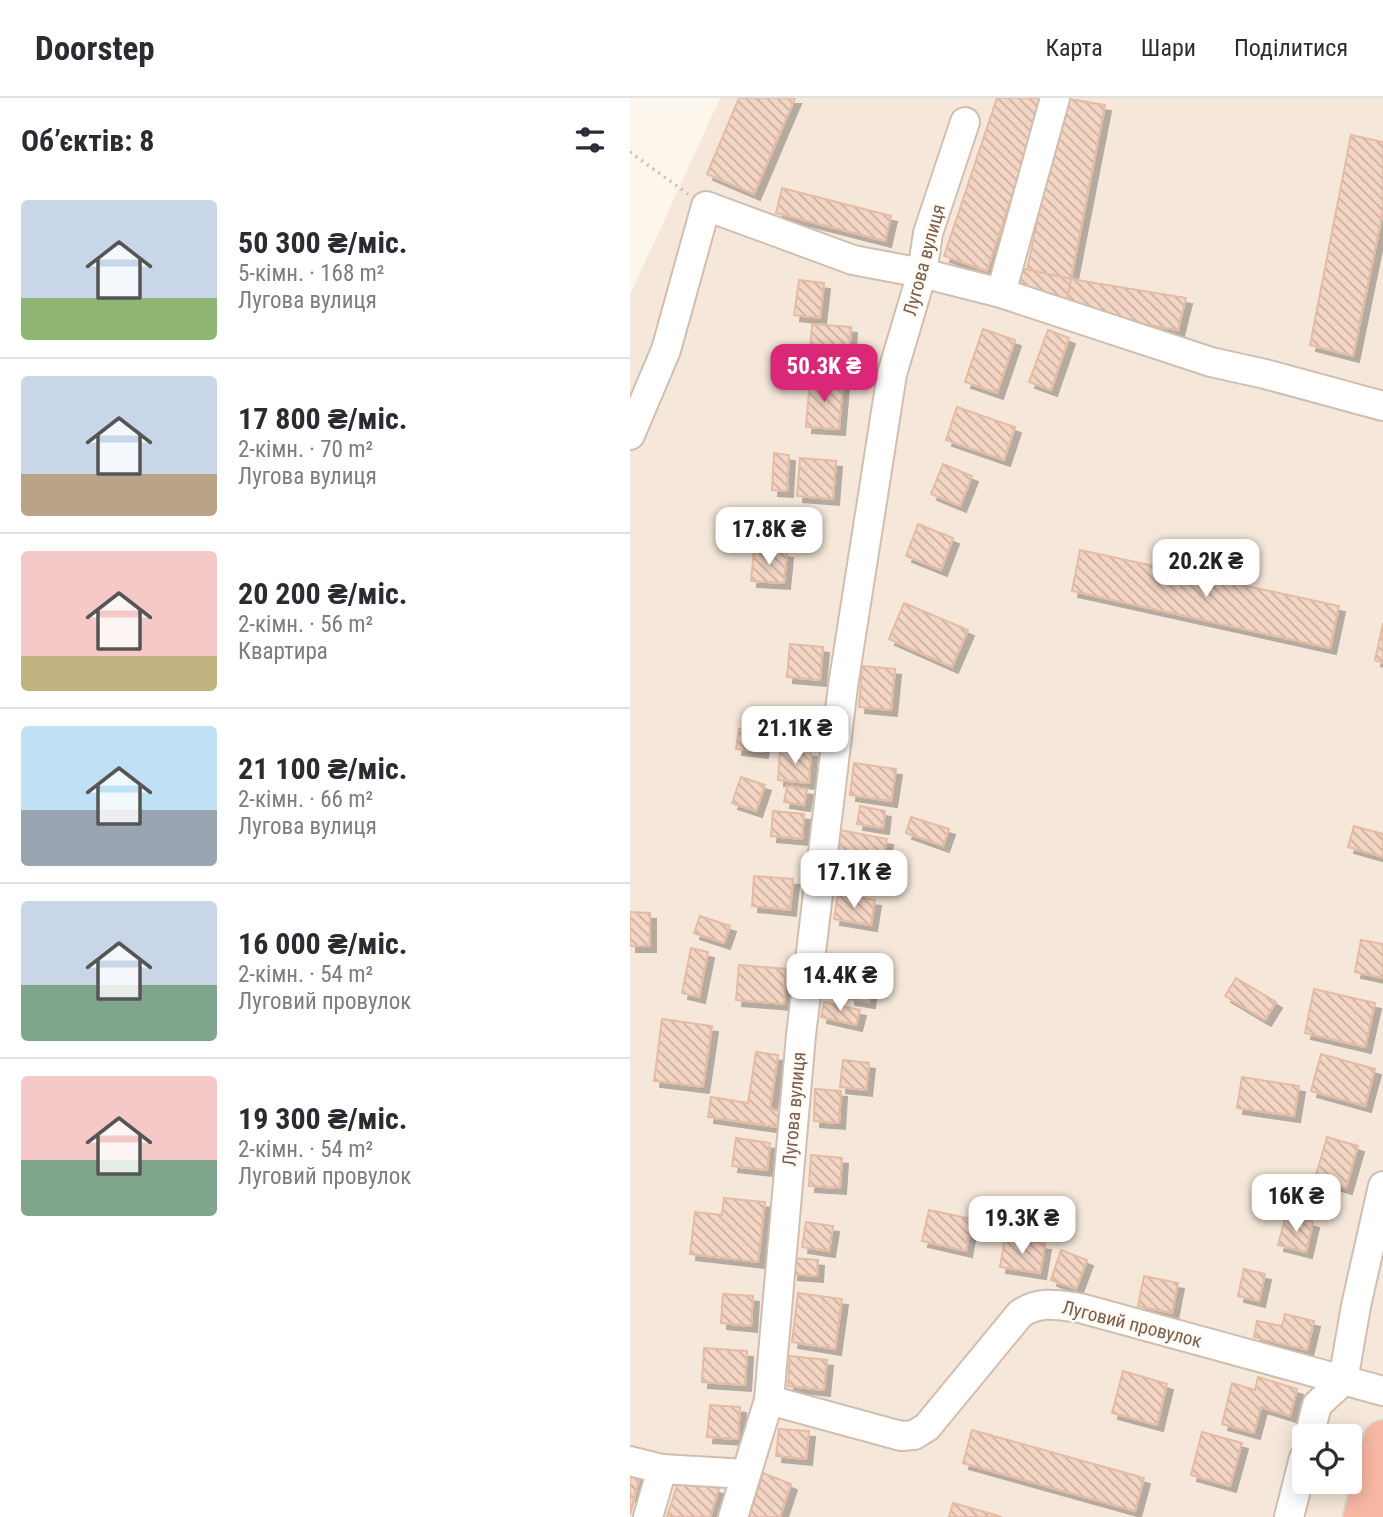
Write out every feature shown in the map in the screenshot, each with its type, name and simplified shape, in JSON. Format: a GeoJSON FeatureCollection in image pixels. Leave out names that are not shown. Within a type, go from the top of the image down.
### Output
{"type":"FeatureCollection","features":[{"type":"Feature","properties":{"kind":"highway"},"geometry":{"type":"LineString","coordinates":[[1363,1517],[1383,1440]]}},
{"type":"Feature","properties":{"kind":"street"},"geometry":{"type":"LineString","coordinates":[[1001,293],[1055,98]]}},
{"type":"Feature","properties":{"kind":"street","name":"Лугова вулиця"},"geometry":{"type":"LineString","coordinates":[[733,1517],[769,1400],[801,1034],[843,686],[892,374],[922,273],[928,233],[965,122]]}},
{"type":"Feature","properties":{"kind":"street"},"geometry":{"type":"LineString","coordinates":[[630,435],[666,350],[706,206],[853,260],[922,273],[1001,293],[1211,362],[1383,406]]}},
{"type":"Feature","properties":{"kind":"street"},"geometry":{"type":"LineString","coordinates":[[1312,1424],[1317,1405],[1343,1381],[1356,1306],[1383,1186]]}},
{"type":"Feature","properties":{"kind":"street","name":"Луговий провулок"},"geometry":{"type":"LineString","coordinates":[[769,1400],[901,1436],[915,1435],[927,1427],[1020,1314],[1032,1306],[1049,1303],[1080,1308],[1383,1391]]}},
{"type":"Feature","properties":{"kind":"street"},"geometry":{"type":"LineString","coordinates":[[630,1461],[662,1469],[746,1474]]}},
{"type":"Feature","properties":{"kind":"street"},"geometry":{"type":"LineString","coordinates":[[648,1517],[662,1469]]}},
{"type":"Feature","properties":{"kind":"street"},"geometry":{"type":"LineString","coordinates":[[1289,1517],[1295,1494]]}},
{"type":"Feature","properties":{"kind":"path"},"geometry":{"type":"LineString","coordinates":[[630,152],[706,206]]}},
{"type":"Feature","properties":{"kind":"shaded area"},"geometry":{"type":"Polygon","coordinates":[[[720,98],[1383,98],[1383,1517],[630,1517],[630,295],[720,98]]]}},
{"type":"Feature","properties":{"kind":"building"},"geometry":{"type":"Polygon","coordinates":[[[739,98],[795,98],[754,194],[707,174],[739,98]]]}},
{"type":"Feature","properties":{"kind":"building"},"geometry":{"type":"Polygon","coordinates":[[[997,98],[1044,98],[987,271],[944,256],[997,98]]]}},
{"type":"Feature","properties":{"kind":"building"},"geometry":{"type":"Polygon","coordinates":[[[1063,98],[1105,105],[1071,279],[1027,270],[1063,98]]]}},
{"type":"Feature","properties":{"kind":"building"},"geometry":{"type":"Polygon","coordinates":[[[1351,135],[1383,142],[1383,211],[1353,356],[1310,345],[1351,135]]]}},
{"type":"Feature","properties":{"kind":"building"},"geometry":{"type":"Polygon","coordinates":[[[782,188],[891,216],[885,241],[776,213],[782,188]]]}},
{"type":"Feature","properties":{"kind":"building"},"geometry":{"type":"Polygon","coordinates":[[[1011,266],[1071,279],[1067,304],[1006,291],[1011,266]]]}},
{"type":"Feature","properties":{"kind":"building"},"geometry":{"type":"Polygon","coordinates":[[[1071,279],[1186,298],[1178,330],[1065,311],[1071,279]]]}},
{"type":"Feature","properties":{"kind":"building"},"geometry":{"type":"Polygon","coordinates":[[[799,280],[824,283],[820,318],[794,315],[799,280]]]}},
{"type":"Feature","properties":{"kind":"building"},"geometry":{"type":"Polygon","coordinates":[[[812,324],[851,327],[848,371],[809,368],[812,324]]]}},
{"type":"Feature","properties":{"kind":"building"},"geometry":{"type":"Polygon","coordinates":[[[983,329],[1015,340],[997,393],[965,382],[983,329]]]}},
{"type":"Feature","properties":{"kind":"building"},"geometry":{"type":"Polygon","coordinates":[[[1048,330],[1069,338],[1051,390],[1029,382],[1048,330]]]}},
{"type":"Feature","properties":{"kind":"building"},"geometry":{"type":"Polygon","coordinates":[[[810,379],[843,382],[839,429],[806,427],[810,379]]]}},
{"type":"Feature","properties":{"kind":"building"},"geometry":{"type":"Polygon","coordinates":[[[957,407],[1015,427],[1004,460],[946,440],[957,407]]]}},
{"type":"Feature","properties":{"kind":"building"},"geometry":{"type":"Polygon","coordinates":[[[774,453],[789,455],[787,491],[772,490],[774,453]]]}},
{"type":"Feature","properties":{"kind":"building"},"geometry":{"type":"Polygon","coordinates":[[[800,458],[836,461],[833,499],[797,496],[800,458]]]}},
{"type":"Feature","properties":{"kind":"building"},"geometry":{"type":"Polygon","coordinates":[[[943,464],[972,476],[960,506],[931,494],[943,464]]]}},
{"type":"Feature","properties":{"kind":"building"},"geometry":{"type":"Polygon","coordinates":[[[918,524],[953,538],[941,570],[906,556],[918,524]]]}},
{"type":"Feature","properties":{"kind":"building"},"geometry":{"type":"Polygon","coordinates":[[[754,550],[787,552],[784,583],[751,581],[754,550]]]}},
{"type":"Feature","properties":{"kind":"building"},"geometry":{"type":"Polygon","coordinates":[[[1080,550],[1339,606],[1330,648],[1072,591],[1080,550]]]}},
{"type":"Feature","properties":{"kind":"building"},"geometry":{"type":"Polygon","coordinates":[[[904,603],[968,630],[952,667],[889,639],[904,603]]]}},
{"type":"Feature","properties":{"kind":"building"},"geometry":{"type":"Polygon","coordinates":[[[1383,623],[1383,663],[1375,660],[1383,623]]]}},
{"type":"Feature","properties":{"kind":"building"},"geometry":{"type":"Polygon","coordinates":[[[790,644],[823,647],[820,680],[787,677],[790,644]]]}},
{"type":"Feature","properties":{"kind":"building"},"geometry":{"type":"Polygon","coordinates":[[[862,666],[895,669],[891,710],[859,707],[862,666]]]}},
{"type":"Feature","properties":{"kind":"building"},"geometry":{"type":"Polygon","coordinates":[[[739,729],[764,732],[762,752],[736,749],[739,729]]]}},
{"type":"Feature","properties":{"kind":"building"},"geometry":{"type":"Polygon","coordinates":[[[780,749],[811,751],[809,783],[778,780],[780,749]]]}},
{"type":"Feature","properties":{"kind":"building"},"geometry":{"type":"Polygon","coordinates":[[[854,763],[896,769],[891,801],[850,795],[854,763]]]}},
{"type":"Feature","properties":{"kind":"building"},"geometry":{"type":"Polygon","coordinates":[[[741,777],[765,785],[756,811],[732,803],[741,777]]]}},
{"type":"Feature","properties":{"kind":"building"},"geometry":{"type":"Polygon","coordinates":[[[787,786],[807,789],[804,805],[784,802],[787,786]]]}},
{"type":"Feature","properties":{"kind":"building"},"geometry":{"type":"Polygon","coordinates":[[[860,806],[885,811],[883,828],[857,824],[860,806]]]}},
{"type":"Feature","properties":{"kind":"building"},"geometry":{"type":"Polygon","coordinates":[[[773,811],[804,814],[802,839],[771,836],[773,811]]]}},
{"type":"Feature","properties":{"kind":"building"},"geometry":{"type":"Polygon","coordinates":[[[911,817],[949,829],[943,846],[906,833],[911,817]]]}},
{"type":"Feature","properties":{"kind":"building"},"geometry":{"type":"Polygon","coordinates":[[[1354,826],[1383,834],[1383,857],[1348,847],[1354,826]]]}},
{"type":"Feature","properties":{"kind":"building"},"geometry":{"type":"Polygon","coordinates":[[[840,830],[887,839],[881,868],[834,859],[840,830]]]}},
{"type":"Feature","properties":{"kind":"building"},"geometry":{"type":"Polygon","coordinates":[[[754,876],[793,879],[790,910],[752,906],[754,876]]]}},
{"type":"Feature","properties":{"kind":"building"},"geometry":{"type":"Polygon","coordinates":[[[838,894],[875,900],[871,925],[834,919],[838,894]]]}},
{"type":"Feature","properties":{"kind":"building"},"geometry":{"type":"Polygon","coordinates":[[[630,912],[650,913],[650,946],[630,946],[630,912]]]}},
{"type":"Feature","properties":{"kind":"building"},"geometry":{"type":"Polygon","coordinates":[[[700,916],[730,926],[724,943],[694,933],[700,916]]]}},
{"type":"Feature","properties":{"kind":"building"},"geometry":{"type":"Polygon","coordinates":[[[1361,940],[1383,944],[1383,978],[1355,972],[1361,940]]]}},
{"type":"Feature","properties":{"kind":"building"},"geometry":{"type":"Polygon","coordinates":[[[691,948],[708,952],[699,997],[682,993],[691,948]]]}},
{"type":"Feature","properties":{"kind":"building"},"geometry":{"type":"Polygon","coordinates":[[[827,962],[873,967],[869,1002],[849,999],[850,990],[825,988],[827,962]]]}},
{"type":"Feature","properties":{"kind":"building"},"geometry":{"type":"Polygon","coordinates":[[[739,965],[786,969],[784,1004],[736,1000],[739,965]]]}},
{"type":"Feature","properties":{"kind":"building"},"geometry":{"type":"Polygon","coordinates":[[[1236,978],[1276,1002],[1265,1020],[1225,996],[1236,978]]]}},
{"type":"Feature","properties":{"kind":"building"},"geometry":{"type":"Polygon","coordinates":[[[1314,989],[1375,1003],[1365,1047],[1305,1033],[1314,989]]]}},
{"type":"Feature","properties":{"kind":"building"},"geometry":{"type":"Polygon","coordinates":[[[824,1002],[860,1010],[856,1025],[821,1017],[824,1002]]]}},
{"type":"Feature","properties":{"kind":"building"},"geometry":{"type":"Polygon","coordinates":[[[662,1019],[712,1026],[703,1087],[654,1081],[662,1019]]]}},
{"type":"Feature","properties":{"kind":"building"},"geometry":{"type":"Polygon","coordinates":[[[756,1052],[778,1055],[770,1109],[779,1111],[777,1127],[708,1117],[711,1097],[748,1103],[756,1052]]]}},
{"type":"Feature","properties":{"kind":"building"},"geometry":{"type":"Polygon","coordinates":[[[1321,1054],[1375,1069],[1365,1106],[1311,1091],[1321,1054]]]}},
{"type":"Feature","properties":{"kind":"building"},"geometry":{"type":"Polygon","coordinates":[[[843,1060],[869,1063],[866,1090],[840,1087],[843,1060]]]}},
{"type":"Feature","properties":{"kind":"building"},"geometry":{"type":"Polygon","coordinates":[[[1242,1077],[1299,1086],[1294,1116],[1237,1108],[1242,1077]]]}},
{"type":"Feature","properties":{"kind":"building"},"geometry":{"type":"Polygon","coordinates":[[[815,1089],[841,1091],[839,1123],[814,1121],[815,1089]]]}},
{"type":"Feature","properties":{"kind":"building"},"geometry":{"type":"Polygon","coordinates":[[[1327,1137],[1358,1146],[1346,1188],[1315,1179],[1327,1137]]]}},
{"type":"Feature","properties":{"kind":"building"},"geometry":{"type":"Polygon","coordinates":[[[736,1138],[770,1143],[767,1170],[732,1166],[736,1138]]]}},
{"type":"Feature","properties":{"kind":"building"},"geometry":{"type":"Polygon","coordinates":[[[811,1155],[842,1158],[840,1188],[809,1186],[811,1155]]]}},
{"type":"Feature","properties":{"kind":"building"},"geometry":{"type":"Polygon","coordinates":[[[724,1198],[765,1202],[758,1262],[690,1254],[695,1212],[722,1215],[724,1198]]]}},
{"type":"Feature","properties":{"kind":"building"},"geometry":{"type":"Polygon","coordinates":[[[929,1210],[972,1219],[966,1251],[922,1241],[929,1210]]]}},
{"type":"Feature","properties":{"kind":"building"},"geometry":{"type":"Polygon","coordinates":[[[1286,1215],[1313,1222],[1306,1252],[1278,1245],[1286,1215]]]}},
{"type":"Feature","properties":{"kind":"building"},"geometry":{"type":"Polygon","coordinates":[[[806,1222],[833,1226],[829,1251],[802,1247],[806,1222]]]}},
{"type":"Feature","properties":{"kind":"building"},"geometry":{"type":"Polygon","coordinates":[[[1005,1238],[1045,1244],[1040,1273],[1000,1267],[1005,1238]]]}},
{"type":"Feature","properties":{"kind":"building"},"geometry":{"type":"Polygon","coordinates":[[[1061,1250],[1087,1260],[1076,1289],[1051,1280],[1061,1250]]]}},
{"type":"Feature","properties":{"kind":"building"},"geometry":{"type":"Polygon","coordinates":[[[793,1258],[818,1260],[817,1276],[792,1274],[793,1258]]]}},
{"type":"Feature","properties":{"kind":"building"},"geometry":{"type":"Polygon","coordinates":[[[1244,1269],[1265,1274],[1259,1301],[1238,1296],[1244,1269]]]}},
{"type":"Feature","properties":{"kind":"building"},"geometry":{"type":"Polygon","coordinates":[[[1144,1276],[1178,1283],[1172,1313],[1138,1306],[1144,1276]]]}},
{"type":"Feature","properties":{"kind":"building"},"geometry":{"type":"Polygon","coordinates":[[[798,1293],[842,1299],[835,1349],[792,1342],[798,1293]]]}},
{"type":"Feature","properties":{"kind":"building"},"geometry":{"type":"Polygon","coordinates":[[[723,1294],[753,1296],[751,1326],[721,1323],[723,1294]]]}},
{"type":"Feature","properties":{"kind":"building"},"geometry":{"type":"Polygon","coordinates":[[[1285,1314],[1314,1321],[1307,1350],[1254,1337],[1257,1321],[1282,1326],[1285,1314]]]}},
{"type":"Feature","properties":{"kind":"building"},"geometry":{"type":"Polygon","coordinates":[[[704,1348],[747,1351],[745,1385],[702,1382],[704,1348]]]}},
{"type":"Feature","properties":{"kind":"building"},"geometry":{"type":"Polygon","coordinates":[[[790,1356],[827,1360],[824,1390],[788,1386],[790,1356]]]}},
{"type":"Feature","properties":{"kind":"building"},"geometry":{"type":"Polygon","coordinates":[[[1123,1371],[1167,1384],[1157,1425],[1112,1413],[1123,1371]]]}},
{"type":"Feature","properties":{"kind":"building"},"geometry":{"type":"Polygon","coordinates":[[[1258,1377],[1297,1389],[1290,1416],[1261,1407],[1254,1433],[1222,1424],[1232,1383],[1255,1390],[1258,1377]]]}},
{"type":"Feature","properties":{"kind":"building"},"geometry":{"type":"Polygon","coordinates":[[[710,1405],[740,1407],[738,1439],[707,1437],[710,1405]]]}},
{"type":"Feature","properties":{"kind":"building"},"geometry":{"type":"Polygon","coordinates":[[[779,1429],[809,1431],[806,1459],[776,1456],[779,1429]]]}},
{"type":"Feature","properties":{"kind":"building"},"geometry":{"type":"Polygon","coordinates":[[[972,1430],[1144,1478],[1135,1511],[963,1463],[972,1430]]]}},
{"type":"Feature","properties":{"kind":"building"},"geometry":{"type":"Polygon","coordinates":[[[1202,1432],[1242,1443],[1230,1486],[1191,1475],[1202,1432]]]}},
{"type":"Feature","properties":{"kind":"building"},"geometry":{"type":"Polygon","coordinates":[[[630,1468],[642,1469],[630,1515],[630,1468]]]}},
{"type":"Feature","properties":{"kind":"building"},"geometry":{"type":"Polygon","coordinates":[[[763,1473],[791,1484],[780,1517],[749,1517],[763,1473]]]}},
{"type":"Feature","properties":{"kind":"building"},"geometry":{"type":"Polygon","coordinates":[[[680,1476],[719,1489],[710,1517],[667,1517],[680,1476]]]}},
{"type":"Feature","properties":{"kind":"building"},"geometry":{"type":"Polygon","coordinates":[[[953,1503],[1002,1517],[949,1517],[953,1503]]]}}]}
